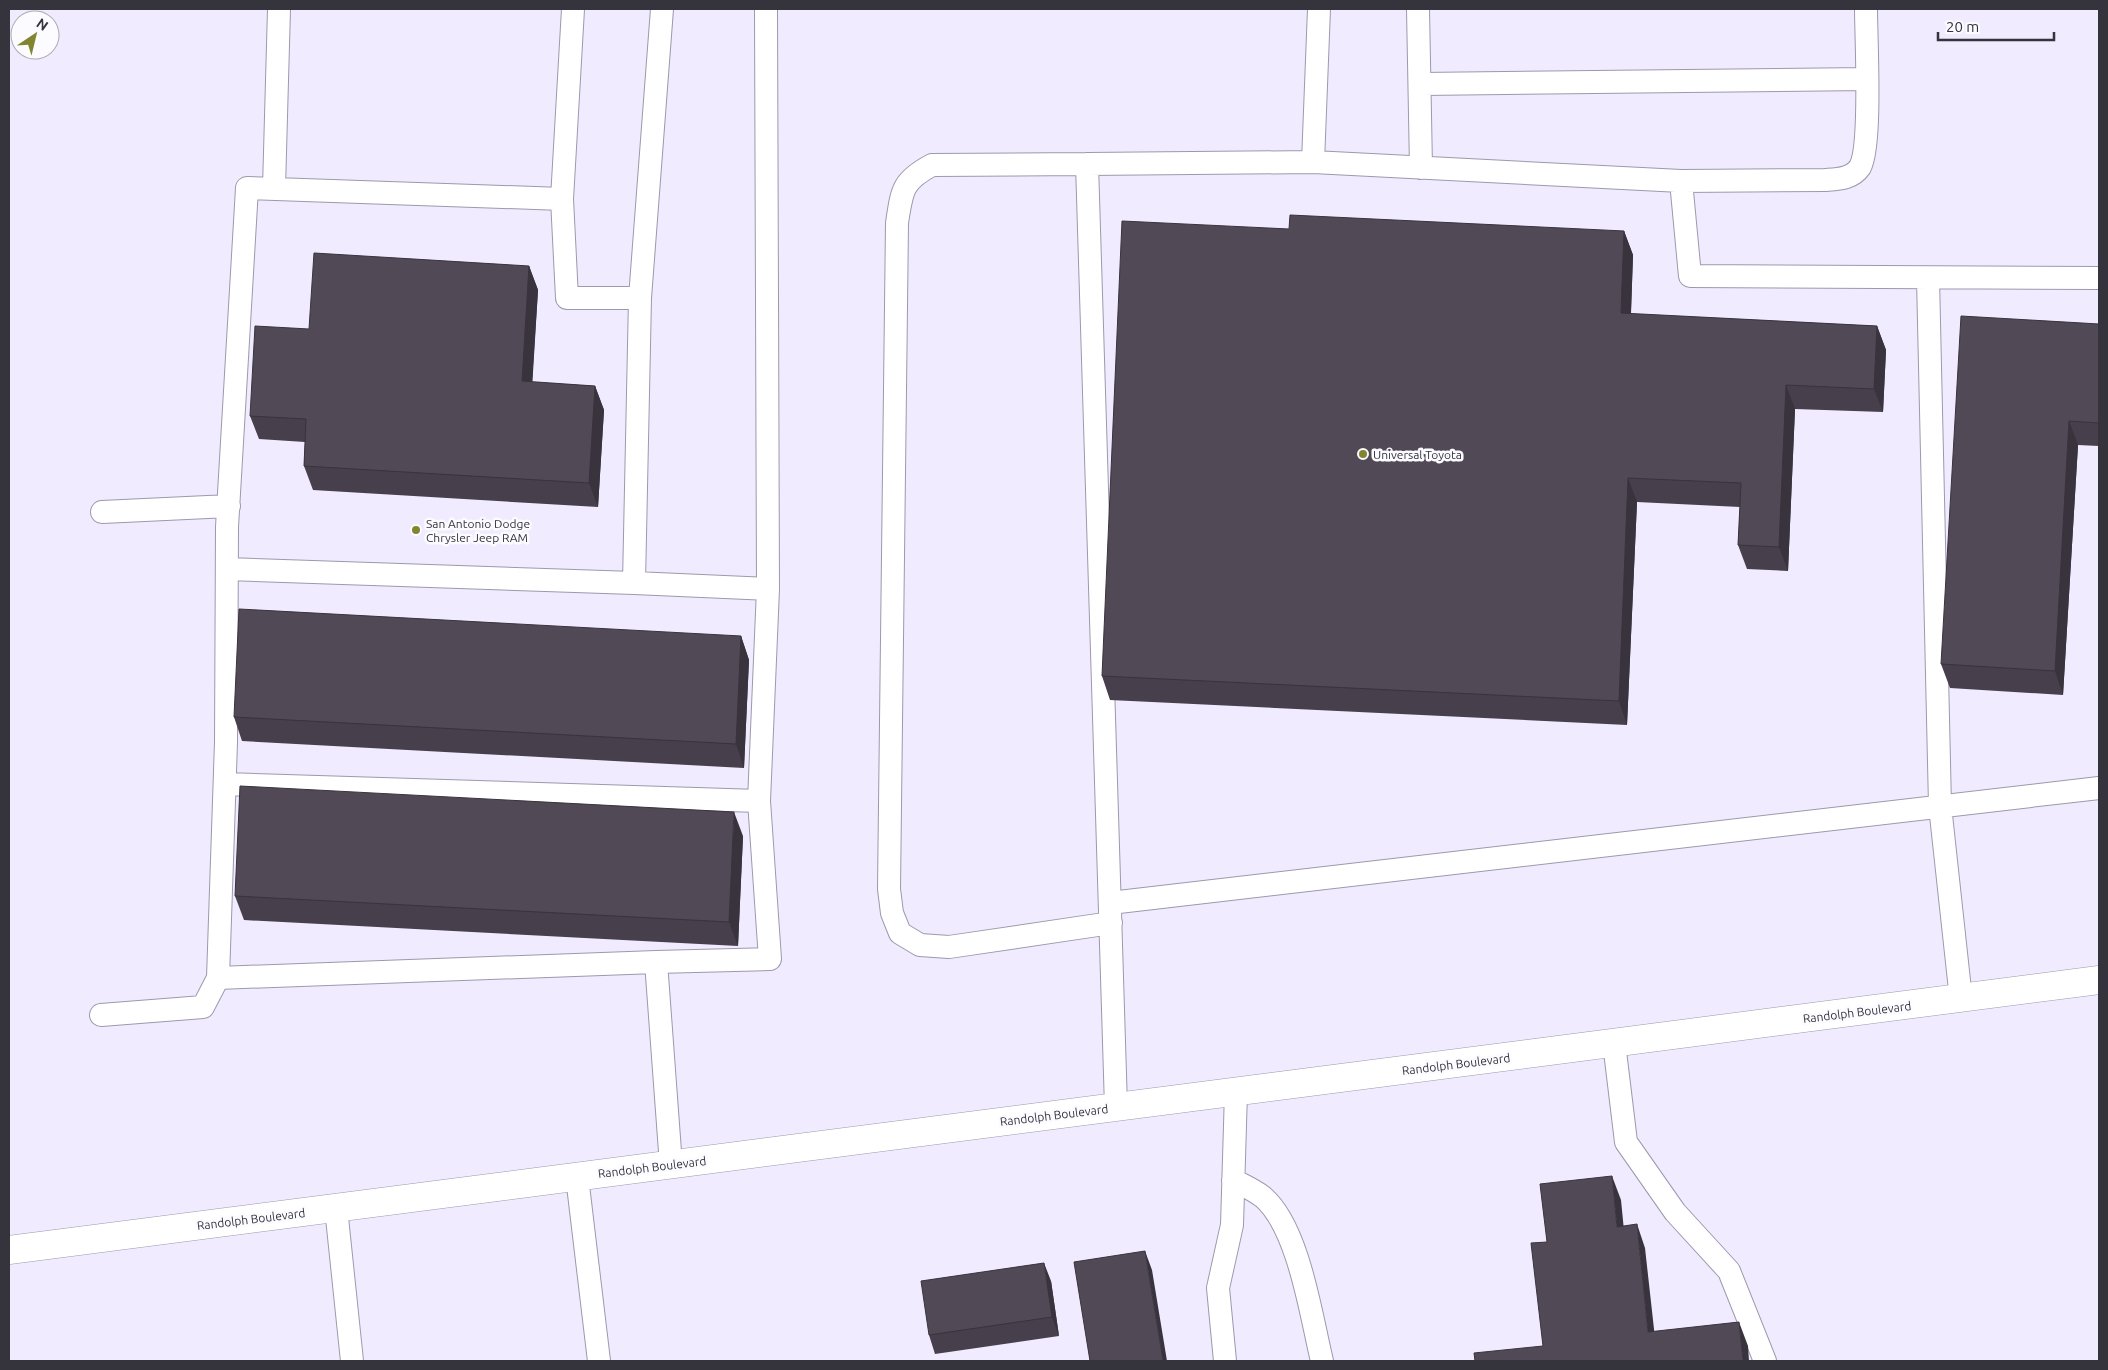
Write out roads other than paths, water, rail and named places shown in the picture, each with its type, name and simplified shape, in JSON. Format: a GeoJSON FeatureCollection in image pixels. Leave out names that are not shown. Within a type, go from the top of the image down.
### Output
{"type":"FeatureCollection","features":[{"type":"Feature","properties":{"kind":"street","name":"Randolph Boulevard"},"geometry":{"type":"LineString","coordinates":[[9,1250],[2099,980]]}},
{"type":"Feature","properties":{"kind":"lane"},"geometry":{"type":"LineString","coordinates":[[274,188],[279,9]]}},
{"type":"Feature","properties":{"kind":"lane"},"geometry":{"type":"LineString","coordinates":[[573,9],[562,199],[568,298],[640,298]]}},
{"type":"Feature","properties":{"kind":"lane"},"geometry":{"type":"LineString","coordinates":[[634,583],[640,298],[662,9]]}},
{"type":"Feature","properties":{"kind":"lane"},"geometry":{"type":"LineString","coordinates":[[218,978],[770,959],[759,801],[768,588],[766,9]]}},
{"type":"Feature","properties":{"kind":"lane"},"geometry":{"type":"LineString","coordinates":[[1313,162],[1319,9]]}},
{"type":"Feature","properties":{"kind":"lane"},"geometry":{"type":"LineString","coordinates":[[1418,9],[1421,84],[1421,168]]}},
{"type":"Feature","properties":{"kind":"lane"},"geometry":{"type":"LineString","coordinates":[[1866,9],[1867,79],[1865,145],[1860,167],[1845,178],[1680,181],[1313,162],[932,165],[913,175],[902,194],[897,222],[889,889],[892,913],[900,933],[920,945],[949,947],[1110,913],[1940,806],[2099,788]]}},
{"type":"Feature","properties":{"kind":"lane"},"geometry":{"type":"LineString","coordinates":[[1421,84],[1867,79]]}},
{"type":"Feature","properties":{"kind":"lane"},"geometry":{"type":"LineString","coordinates":[[1087,164],[1116,1107]]}},
{"type":"Feature","properties":{"kind":"lane"},"geometry":{"type":"LineString","coordinates":[[1680,181],[1690,276],[2099,278]]}},
{"type":"Feature","properties":{"kind":"lane"},"geometry":{"type":"LineString","coordinates":[[101,1015],[203,1006],[218,978],[225,784],[229,506],[247,188],[562,199]]}},
{"type":"Feature","properties":{"kind":"lane"},"geometry":{"type":"LineString","coordinates":[[1928,278],[1940,806],[1960,998]]}},
{"type":"Feature","properties":{"kind":"lane"},"geometry":{"type":"LineString","coordinates":[[102,512],[229,506]]}},
{"type":"Feature","properties":{"kind":"lane"},"geometry":{"type":"LineString","coordinates":[[227,569],[768,588]]}},
{"type":"Feature","properties":{"kind":"lane"},"geometry":{"type":"LineString","coordinates":[[225,784],[759,801]]}},
{"type":"Feature","properties":{"kind":"lane"},"geometry":{"type":"LineString","coordinates":[[656,962],[671,1165]]}},
{"type":"Feature","properties":{"kind":"lane"},"geometry":{"type":"LineString","coordinates":[[1614,1043],[1626,1142],[1675,1212],[1729,1271],[1765,1361]]}},
{"type":"Feature","properties":{"kind":"lane"},"geometry":{"type":"LineString","coordinates":[[1225,1361],[1218,1288],[1232,1226],[1236,1092]]}},
{"type":"Feature","properties":{"kind":"lane"},"geometry":{"type":"LineString","coordinates":[[577,1177],[599,1361]]}},
{"type":"Feature","properties":{"kind":"lane"},"geometry":{"type":"LineString","coordinates":[[1233,1180],[1263,1198],[1288,1234],[1296,1256],[1322,1361]]}},
{"type":"Feature","properties":{"kind":"lane"},"geometry":{"type":"LineString","coordinates":[[336,1208],[352,1361]]}},
{"type":"Feature","properties":{"kind":"place","name":"Universal Toyota"},"geometry":{"type":"Point","coordinates":[1363,454]}},
{"type":"Feature","properties":{"kind":"place","name":"San Antonio Dodge Chrysler Jeep RAM"},"geometry":{"type":"Point","coordinates":[416,530]}}]}
